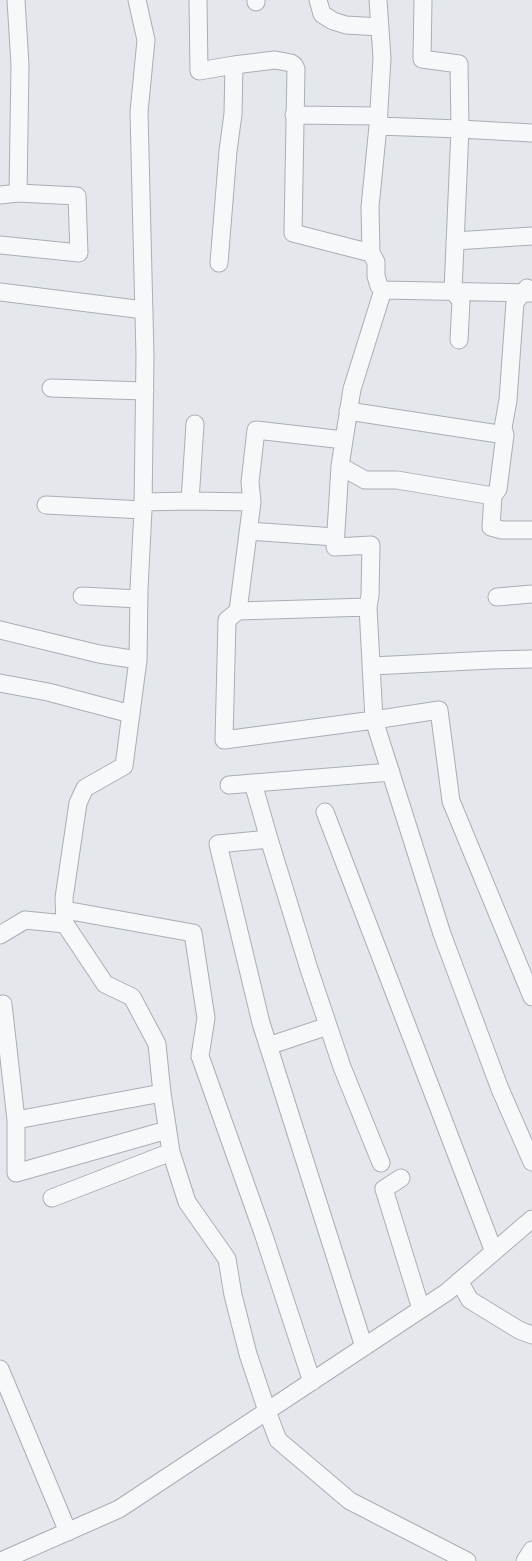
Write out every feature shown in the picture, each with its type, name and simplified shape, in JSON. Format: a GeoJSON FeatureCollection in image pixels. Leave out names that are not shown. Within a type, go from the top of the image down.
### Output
{"type":"FeatureCollection","features":[{"type":"Feature","properties":{"kind":"street"},"geometry":{"type":"LineString","coordinates":[[16,0],[20,65],[18,193]]}},
{"type":"Feature","properties":{"kind":"street"},"geometry":{"type":"LineString","coordinates":[[138,0],[146,40],[139,112],[144,310],[144,391],[143,506],[138,660],[124,766],[85,788],[78,803],[64,898],[65,917],[105,984],[132,997],[157,1044],[162,1092],[171,1152],[187,1202],[227,1259],[233,1295],[248,1354],[278,1440],[350,1502],[467,1561]]}},
{"type":"Feature","properties":{"kind":"street"},"geometry":{"type":"LineString","coordinates":[[198,0],[199,71],[275,60],[291,62],[296,69],[293,233],[371,253]]}},
{"type":"Feature","properties":{"kind":"street"},"geometry":{"type":"LineString","coordinates":[[318,0],[322,14],[333,21],[346,25],[380,27]]}},
{"type":"Feature","properties":{"kind":"street"},"geometry":{"type":"LineString","coordinates":[[378,0],[382,58],[378,123],[370,207],[371,253],[376,262],[376,276],[379,286],[383,290],[527,291]]}},
{"type":"Feature","properties":{"kind":"street"},"geometry":{"type":"LineString","coordinates":[[423,0],[422,59],[458,64],[460,129],[453,291],[461,301],[459,340]]}},
{"type":"Feature","properties":{"kind":"street"},"geometry":{"type":"LineString","coordinates":[[220,263],[228,151],[233,114],[234,65]]}},
{"type":"Feature","properties":{"kind":"street"},"geometry":{"type":"LineString","coordinates":[[294,115],[376,116],[378,123]]}},
{"type":"Feature","properties":{"kind":"street"},"geometry":{"type":"LineString","coordinates":[[378,123],[532,133]]}},
{"type":"Feature","properties":{"kind":"street"},"geometry":{"type":"LineString","coordinates":[[0,194],[18,193],[77,196],[79,253],[0,245]]}},
{"type":"Feature","properties":{"kind":"street"},"geometry":{"type":"LineString","coordinates":[[455,241],[532,236]]}},
{"type":"Feature","properties":{"kind":"street"},"geometry":{"type":"LineString","coordinates":[[383,290],[352,389],[340,466],[335,547],[371,545],[370,595],[368,607],[374,720],[442,934],[500,1089],[532,1162]]}},
{"type":"Feature","properties":{"kind":"street"},"geometry":{"type":"LineString","coordinates":[[527,291],[515,302],[508,400],[503,428],[505,435],[498,489],[493,496],[491,526],[502,530],[532,530]]}},
{"type":"Feature","properties":{"kind":"street"},"geometry":{"type":"LineString","coordinates":[[0,292],[144,310]]}},
{"type":"Feature","properties":{"kind":"street"},"geometry":{"type":"LineString","coordinates":[[51,388],[144,391]]}},
{"type":"Feature","properties":{"kind":"street"},"geometry":{"type":"LineString","coordinates":[[348,411],[505,435]]}},
{"type":"Feature","properties":{"kind":"street"},"geometry":{"type":"LineString","coordinates":[[190,501],[195,424]]}},
{"type":"Feature","properties":{"kind":"street"},"geometry":{"type":"LineString","coordinates":[[238,611],[252,502],[250,482],[256,430],[344,440]]}},
{"type":"Feature","properties":{"kind":"street"},"geometry":{"type":"LineString","coordinates":[[340,466],[365,480],[397,480],[493,496]]}},
{"type":"Feature","properties":{"kind":"street"},"geometry":{"type":"LineString","coordinates":[[46,505],[143,506],[190,501],[252,502]]}},
{"type":"Feature","properties":{"kind":"street"},"geometry":{"type":"LineString","coordinates":[[248,531],[335,537]]}},
{"type":"Feature","properties":{"kind":"street"},"geometry":{"type":"LineString","coordinates":[[497,597],[532,594]]}},
{"type":"Feature","properties":{"kind":"street"},"geometry":{"type":"LineString","coordinates":[[82,596],[139,599]]}},
{"type":"Feature","properties":{"kind":"street"},"geometry":{"type":"LineString","coordinates":[[368,607],[238,611],[227,620],[224,740],[439,710],[451,801],[532,997]]}},
{"type":"Feature","properties":{"kind":"street"},"geometry":{"type":"LineString","coordinates":[[0,630],[99,654],[138,660]]}},
{"type":"Feature","properties":{"kind":"street"},"geometry":{"type":"LineString","coordinates":[[372,666],[491,660],[532,660]]}},
{"type":"Feature","properties":{"kind":"street"},"geometry":{"type":"LineString","coordinates":[[0,683],[48,692],[131,714]]}},
{"type":"Feature","properties":{"kind":"street"},"geometry":{"type":"LineString","coordinates":[[229,785],[391,772]]}},
{"type":"Feature","properties":{"kind":"street"},"geometry":{"type":"LineString","coordinates":[[253,783],[308,969],[342,1067],[381,1163]]}},
{"type":"Feature","properties":{"kind":"street"},"geometry":{"type":"LineString","coordinates":[[325,812],[494,1252]]}},
{"type":"Feature","properties":{"kind":"street"},"geometry":{"type":"LineString","coordinates":[[269,838],[218,844],[261,1023],[364,1347]]}},
{"type":"Feature","properties":{"kind":"street"},"geometry":{"type":"LineString","coordinates":[[0,935],[25,920],[65,917],[193,933],[206,1018],[200,1056],[264,1236],[312,1382]]}},
{"type":"Feature","properties":{"kind":"street"},"geometry":{"type":"LineString","coordinates":[[3,1004],[16,1120],[16,1173],[167,1130]]}},
{"type":"Feature","properties":{"kind":"street"},"geometry":{"type":"LineString","coordinates":[[268,1046],[328,1026]]}},
{"type":"Feature","properties":{"kind":"street"},"geometry":{"type":"LineString","coordinates":[[16,1120],[162,1092]]}},
{"type":"Feature","properties":{"kind":"street"},"geometry":{"type":"LineString","coordinates":[[52,1198],[171,1152]]}},
{"type":"Feature","properties":{"kind":"street"},"geometry":{"type":"LineString","coordinates":[[401,1178],[384,1189],[422,1309]]}},
{"type":"Feature","properties":{"kind":"street"},"geometry":{"type":"LineString","coordinates":[[1,1560],[33,1555],[68,1532],[120,1509],[447,1292],[532,1219]]}},
{"type":"Feature","properties":{"kind":"street"},"geometry":{"type":"LineString","coordinates":[[459,1281],[470,1300],[519,1330],[532,1335]]}},
{"type":"Feature","properties":{"kind":"street"},"geometry":{"type":"LineString","coordinates":[[0,1369],[68,1532]]}},
{"type":"Feature","properties":{"kind":"street"},"geometry":{"type":"LineString","coordinates":[[525,1561],[532,1550]]}}]}
